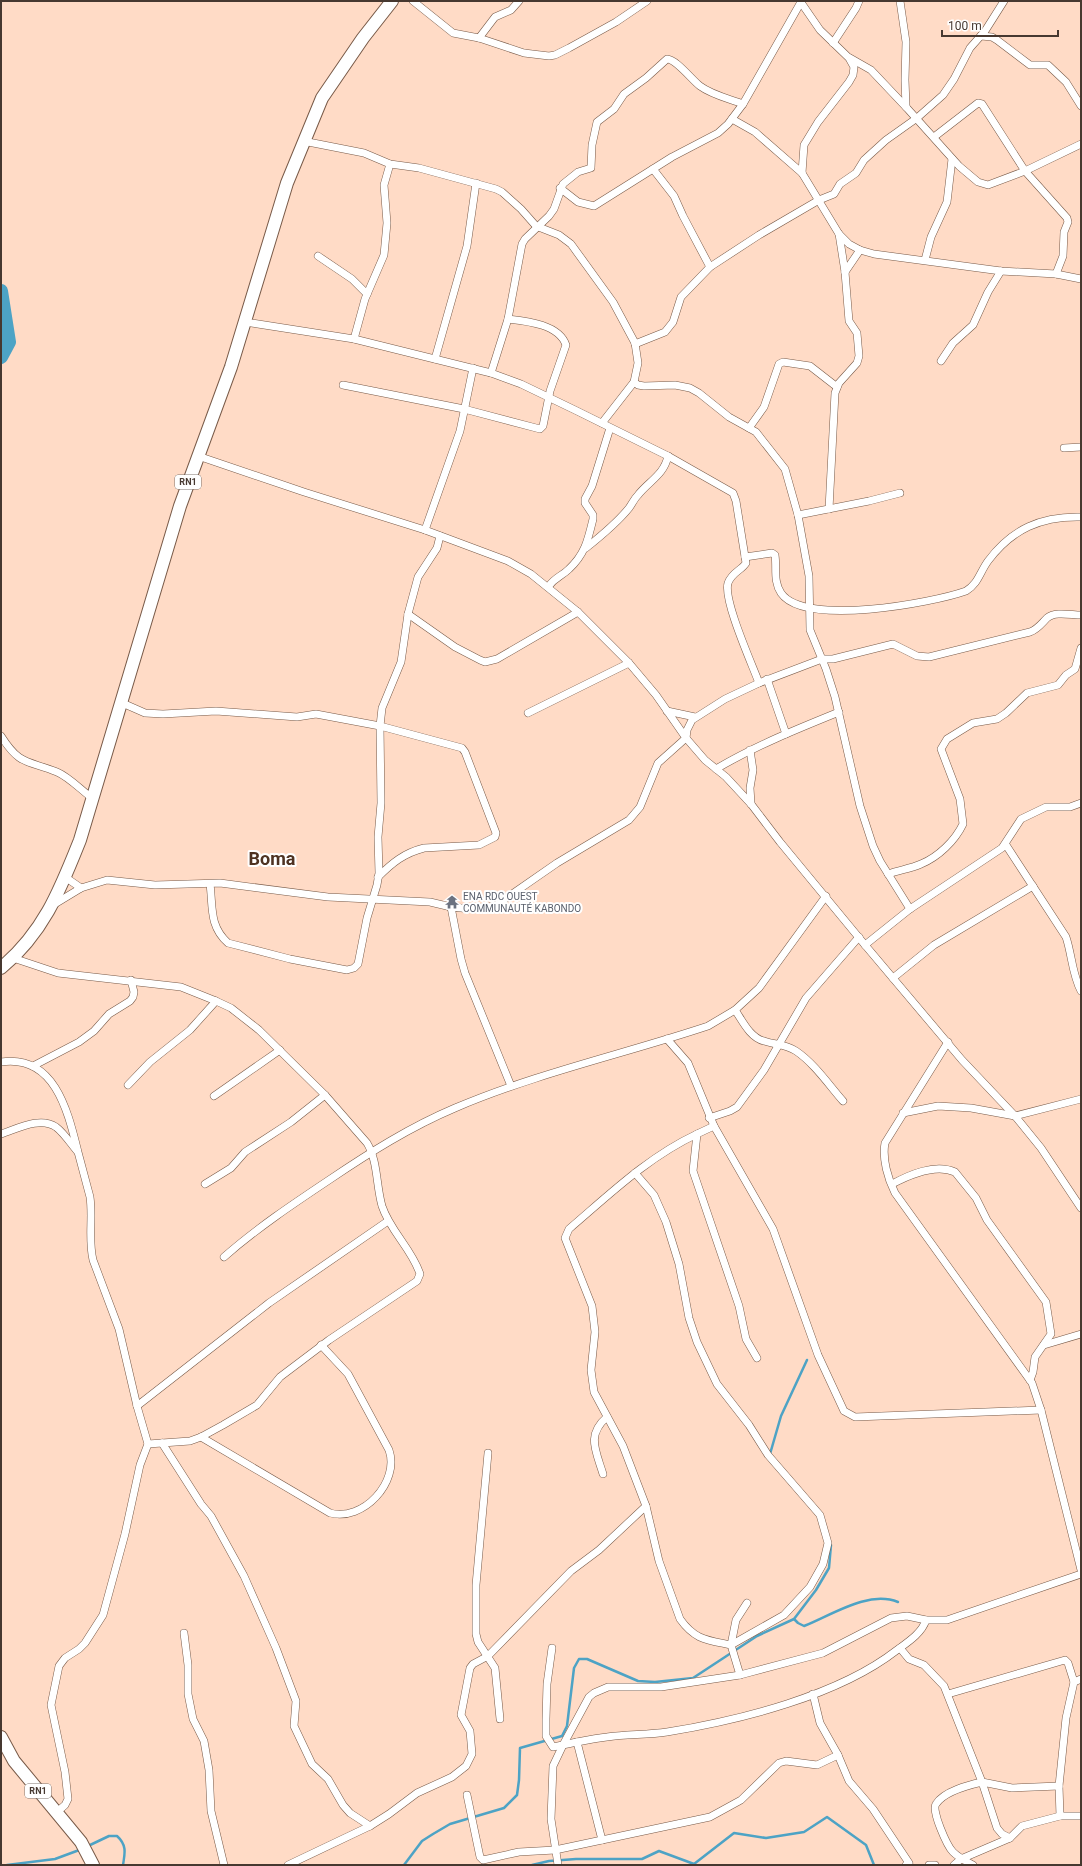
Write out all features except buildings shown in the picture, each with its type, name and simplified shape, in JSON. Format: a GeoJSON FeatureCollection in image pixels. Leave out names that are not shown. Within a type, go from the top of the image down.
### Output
{"type":"FeatureCollection","features":[{"type":"Feature","properties":{"kind":"highway","name":"RN1"},"geometry":{"type":"LineString","coordinates":[[1,968],[13,958],[39,928],[53,905],[80,840],[120,702],[185,489],[231,367],[279,208],[303,141],[322,98],[359,44],[392,1]]}},
{"type":"Feature","properties":{"kind":"highway","name":"RN1"},"geometry":{"type":"LineString","coordinates":[[1,1736],[14,1761],[81,1842],[91,1860]]}},
{"type":"Feature","properties":{"kind":"street"},"geometry":{"type":"LineString","coordinates":[[413,1],[453,33],[479,38],[524,53],[555,55],[616,22],[647,1]]}},
{"type":"Feature","properties":{"kind":"street"},"geometry":{"type":"LineString","coordinates":[[479,38],[495,17],[511,10],[519,1]]}},
{"type":"Feature","properties":{"kind":"street"},"geometry":{"type":"LineString","coordinates":[[833,43],[859,1]]}},
{"type":"Feature","properties":{"kind":"street"},"geometry":{"type":"LineString","coordinates":[[900,1],[906,42],[906,107]]}},
{"type":"Feature","properties":{"kind":"street"},"geometry":{"type":"LineString","coordinates":[[635,344],[665,332],[673,322],[680,297],[710,267],[819,200],[834,194],[840,184],[856,173],[864,160],[886,140],[917,118],[946,92],[970,48],[1004,1]]}},
{"type":"Feature","properties":{"kind":"street"},"geometry":{"type":"LineString","coordinates":[[560,188],[578,202],[594,206],[677,154],[718,133],[732,119],[743,104],[800,2],[820,30],[849,58],[871,70],[917,118],[952,159],[978,182],[988,184],[1025,171],[1081,144]]}},
{"type":"Feature","properties":{"kind":"street"},"geometry":{"type":"LineString","coordinates":[[980,36],[992,37],[998,40],[1030,65],[1048,65],[1066,82],[1081,106]]}},
{"type":"Feature","properties":{"kind":"street"},"geometry":{"type":"LineString","coordinates":[[802,173],[804,145],[818,122],[853,76],[854,68],[849,58]]}},
{"type":"Feature","properties":{"kind":"street"},"geometry":{"type":"LineString","coordinates":[[491,373],[508,319],[522,244],[525,238],[536,226],[549,216],[554,209],[560,188],[574,175],[591,168],[592,145],[596,123],[614,109],[624,94],[646,78],[667,59],[672,59],[690,78],[707,91],[743,104]]}},
{"type":"Feature","properties":{"kind":"street"},"geometry":{"type":"LineString","coordinates":[[934,137],[980,103],[992,117],[1025,171],[1067,218],[1068,222],[1064,232],[1063,256],[1056,274]]}},
{"type":"Feature","properties":{"kind":"street"},"geometry":{"type":"LineString","coordinates":[[732,119],[755,132],[802,173],[839,234],[849,244],[860,250],[890,257],[925,260],[1001,271],[1056,274],[1081,280]]}},
{"type":"Feature","properties":{"kind":"street"},"geometry":{"type":"LineString","coordinates":[[303,141],[364,153],[390,164],[419,168],[476,183],[502,192],[521,209],[536,226],[559,235],[571,244],[613,302],[635,344],[638,363],[634,382],[602,424]]}},
{"type":"Feature","properties":{"kind":"street"},"geometry":{"type":"LineString","coordinates":[[925,260],[931,237],[947,202],[952,159]]}},
{"type":"Feature","properties":{"kind":"street"},"geometry":{"type":"LineString","coordinates":[[354,339],[367,294],[384,255],[387,223],[383,191],[390,164]]}},
{"type":"Feature","properties":{"kind":"street"},"geometry":{"type":"LineString","coordinates":[[653,169],[674,196],[710,267]]}},
{"type":"Feature","properties":{"kind":"street"},"geometry":{"type":"LineString","coordinates":[[435,359],[467,246],[476,183]]}},
{"type":"Feature","properties":{"kind":"street"},"geometry":{"type":"LineString","coordinates":[[829,509],[835,393],[837,387],[857,363],[859,356],[857,333],[849,321],[845,272],[839,234]]}},
{"type":"Feature","properties":{"kind":"street"},"geometry":{"type":"LineString","coordinates":[[845,272],[860,250]]}},
{"type":"Feature","properties":{"kind":"street"},"geometry":{"type":"LineString","coordinates":[[318,256],[352,279],[367,294]]}},
{"type":"Feature","properties":{"kind":"street"},"geometry":{"type":"LineString","coordinates":[[941,360],[953,343],[973,325],[986,296],[1001,271]]}},
{"type":"Feature","properties":{"kind":"street"},"geometry":{"type":"LineString","coordinates":[[343,385],[464,409],[540,429],[543,426],[549,398],[566,345],[565,341],[551,329],[541,325],[508,319]]}},
{"type":"Feature","properties":{"kind":"street"},"geometry":{"type":"LineString","coordinates":[[245,322],[354,339],[491,373],[521,384],[668,456],[733,493],[736,502],[745,564],[732,576],[727,590],[736,621],[759,683]]}},
{"type":"Feature","properties":{"kind":"street"},"geometry":{"type":"LineString","coordinates":[[749,428],[764,406],[779,364],[783,362],[810,366],[837,387]]}},
{"type":"Feature","properties":{"kind":"street"},"geometry":{"type":"LineString","coordinates":[[425,530],[460,431],[473,368]]}},
{"type":"Feature","properties":{"kind":"street"},"geometry":{"type":"LineString","coordinates":[[634,382],[638,385],[644,386],[674,385],[690,388],[707,398],[729,416],[749,428],[764,441],[785,469],[798,515],[810,576],[810,630],[822,659],[839,712],[860,806],[873,846],[888,874],[910,909]]}},
{"type":"Feature","properties":{"kind":"street"},"geometry":{"type":"LineString","coordinates":[[586,548],[593,515],[585,503],[585,500],[592,486],[610,428]]}},
{"type":"Feature","properties":{"kind":"street"},"geometry":{"type":"LineString","coordinates":[[1064,448],[1081,447]]}},
{"type":"Feature","properties":{"kind":"street"},"geometry":{"type":"LineString","coordinates":[[198,456],[304,492],[425,530],[508,561],[531,574],[578,612],[629,662],[656,695],[686,738],[705,760],[726,777],[751,804],[780,842],[865,945],[948,1042],[1015,1116],[1041,1148],[1081,1208]]}},
{"type":"Feature","properties":{"kind":"street"},"geometry":{"type":"LineString","coordinates":[[548,587],[554,578],[570,569],[586,548],[617,521],[630,507],[637,496],[657,477],[666,465],[668,456]]}},
{"type":"Feature","properties":{"kind":"street"},"geometry":{"type":"LineString","coordinates":[[798,515],[900,494]]}},
{"type":"Feature","properties":{"kind":"street"},"geometry":{"type":"LineString","coordinates":[[745,557],[772,553],[775,555],[777,566],[775,578],[781,594],[792,602],[810,609],[865,610],[892,607],[966,591],[973,586],[987,563],[1010,536],[1030,524],[1070,516],[1081,516]]}},
{"type":"Feature","properties":{"kind":"street"},"geometry":{"type":"LineString","coordinates":[[210,884],[214,925],[221,936],[228,943],[290,959],[347,970],[354,968],[358,964],[372,898],[378,878],[381,804],[380,726],[382,708],[401,662],[408,614],[418,577],[437,548],[440,536]]}},
{"type":"Feature","properties":{"kind":"street"},"geometry":{"type":"LineString","coordinates":[[408,614],[455,647],[485,662],[497,659],[578,612]]}},
{"type":"Feature","properties":{"kind":"street"},"geometry":{"type":"LineString","coordinates":[[53,905],[81,888],[107,880],[155,885],[237,885],[328,897],[430,902],[451,907],[471,909],[495,906],[557,863],[629,820],[640,807],[658,764],[686,738],[689,725],[695,717],[725,699],[767,679],[822,659],[833,660],[893,644],[917,656],[929,657],[1036,630],[1048,618],[1054,615],[1081,615]]}},
{"type":"Feature","properties":{"kind":"street"},"geometry":{"type":"LineString","coordinates":[[888,874],[920,864],[932,858],[948,844],[963,824],[960,799],[941,749],[945,741],[972,723],[997,719],[1006,713],[1027,693],[1058,685],[1066,675],[1075,669],[1081,648]]}},
{"type":"Feature","properties":{"kind":"street"},"geometry":{"type":"LineString","coordinates":[[528,713],[629,662]]}},
{"type":"Feature","properties":{"kind":"street"},"geometry":{"type":"LineString","coordinates":[[767,679],[786,734]]}},
{"type":"Feature","properties":{"kind":"street"},"geometry":{"type":"LineString","coordinates":[[120,702],[145,713],[174,714],[216,711],[297,717],[316,714],[380,726],[462,748],[471,765],[496,833],[492,840],[479,846],[424,848],[415,850],[394,861],[378,878]]}},
{"type":"Feature","properties":{"kind":"street"},"geometry":{"type":"LineString","coordinates":[[667,711],[695,717]]}},
{"type":"Feature","properties":{"kind":"street"},"geometry":{"type":"LineString","coordinates":[[716,769],[750,750],[839,712]]}},
{"type":"Feature","properties":{"kind":"street"},"geometry":{"type":"LineString","coordinates":[[1,736],[14,754],[21,760],[29,764],[58,772],[92,798]]}},
{"type":"Feature","properties":{"kind":"street"},"geometry":{"type":"LineString","coordinates":[[750,750],[753,770],[750,788],[751,804]]}},
{"type":"Feature","properties":{"kind":"street"},"geometry":{"type":"LineString","coordinates":[[865,945],[910,909],[1006,845],[1017,824],[1027,815],[1046,807],[1070,807],[1081,803]]}},
{"type":"Feature","properties":{"kind":"street"},"geometry":{"type":"LineString","coordinates":[[1006,845],[1066,937],[1074,976],[1081,991]]}},
{"type":"Feature","properties":{"kind":"street"},"geometry":{"type":"LineString","coordinates":[[65,878],[81,888]]}},
{"type":"Feature","properties":{"kind":"street"},"geometry":{"type":"LineString","coordinates":[[893,978],[934,945],[1033,886]]}},
{"type":"Feature","properties":{"kind":"street"},"geometry":{"type":"LineString","coordinates":[[224,1257],[249,1236],[281,1213],[372,1151],[425,1121],[511,1086],[599,1058],[667,1040],[708,1026],[735,1010],[759,988],[826,896]]}},
{"type":"Feature","properties":{"kind":"street"},"geometry":{"type":"LineString","coordinates":[[451,907],[460,959],[511,1086]]}},
{"type":"Feature","properties":{"kind":"street"},"geometry":{"type":"LineString","coordinates":[[709,1118],[730,1111],[736,1107],[764,1070],[806,998],[859,937]]}},
{"type":"Feature","properties":{"kind":"street"},"geometry":{"type":"LineString","coordinates":[[13,958],[58,973],[100,979],[131,980],[181,987],[231,1008],[254,1026],[280,1050],[361,1135],[372,1151],[382,1206],[388,1221],[418,1269],[420,1278],[321,1345],[280,1377],[256,1404],[201,1437],[190,1441],[148,1444]]}},
{"type":"Feature","properties":{"kind":"street"},"geometry":{"type":"LineString","coordinates":[[33,1066],[80,1042],[94,1031],[109,1014],[130,1001],[134,992],[131,980]]}},
{"type":"Feature","properties":{"kind":"street"},"geometry":{"type":"LineString","coordinates":[[128,1085],[150,1062],[190,1030],[216,1001]]}},
{"type":"Feature","properties":{"kind":"street"},"geometry":{"type":"LineString","coordinates":[[735,1010],[746,1026],[757,1038],[788,1046],[806,1058],[843,1101]]}},
{"type":"Feature","properties":{"kind":"street"},"geometry":{"type":"LineString","coordinates":[[667,1040],[688,1063],[693,1072],[709,1118],[772,1229],[818,1355],[844,1411],[855,1417],[1041,1410]]}},
{"type":"Feature","properties":{"kind":"street"},"geometry":{"type":"LineString","coordinates":[[948,1042],[902,1113],[884,1147],[887,1170],[896,1193],[1030,1380],[1041,1410],[1081,1570]]}},
{"type":"Feature","properties":{"kind":"street"},"geometry":{"type":"LineString","coordinates":[[214,1096],[248,1074],[280,1050]]}},
{"type":"Feature","properties":{"kind":"street"},"geometry":{"type":"LineString","coordinates":[[1,1062],[19,1061],[33,1066],[53,1082],[60,1094],[73,1131],[92,1209],[90,1250],[92,1260],[119,1330],[137,1406],[148,1444],[140,1465],[125,1534],[103,1614],[85,1643],[65,1658],[59,1666],[51,1705],[65,1772],[68,1799],[65,1805],[57,1812]]}},
{"type":"Feature","properties":{"kind":"street"},"geometry":{"type":"LineString","coordinates":[[205,1184],[231,1168],[245,1152],[291,1122],[324,1095]]}},
{"type":"Feature","properties":{"kind":"street"},"geometry":{"type":"LineString","coordinates":[[902,1113],[938,1106],[977,1109],[1015,1116],[1081,1099]]}},
{"type":"Feature","properties":{"kind":"street"},"geometry":{"type":"LineString","coordinates":[[1,1134],[41,1122],[57,1128],[78,1152]]}},
{"type":"Feature","properties":{"kind":"street"},"geometry":{"type":"LineString","coordinates":[[714,1126],[670,1148],[635,1173],[569,1229],[565,1234],[565,1238],[592,1306],[595,1332],[592,1363],[593,1388],[623,1446],[646,1506],[659,1561],[680,1619],[685,1626],[701,1639],[732,1649]]}},
{"type":"Feature","properties":{"kind":"street"},"geometry":{"type":"LineString","coordinates":[[697,1134],[693,1170],[739,1306],[746,1339],[757,1358]]}},
{"type":"Feature","properties":{"kind":"street"},"geometry":{"type":"LineString","coordinates":[[892,1184],[910,1175],[923,1171],[946,1170],[955,1172],[976,1198],[987,1220],[1046,1302],[1052,1331],[1035,1357],[1033,1372],[1030,1380]]}},
{"type":"Feature","properties":{"kind":"street"},"geometry":{"type":"LineString","coordinates":[[635,1173],[654,1195],[666,1222],[678,1264],[691,1324],[697,1342],[717,1384],[749,1425],[768,1455],[820,1515],[828,1543],[823,1564],[810,1587],[784,1615],[732,1649]]}},
{"type":"Feature","properties":{"kind":"street"},"geometry":{"type":"LineString","coordinates":[[137,1406],[269,1304],[388,1221]]}},
{"type":"Feature","properties":{"kind":"street"},"geometry":{"type":"LineString","coordinates":[[1044,1345],[1081,1334]]}},
{"type":"Feature","properties":{"kind":"street"},"geometry":{"type":"LineString","coordinates":[[201,1437],[330,1513],[349,1514],[356,1512],[372,1501],[387,1480],[391,1468],[391,1456],[379,1428],[348,1374],[321,1345]]}},
{"type":"Feature","properties":{"kind":"street"},"geometry":{"type":"LineString","coordinates":[[603,1474],[594,1441],[596,1430],[607,1417]]}},
{"type":"Feature","properties":{"kind":"street"},"geometry":{"type":"LineString","coordinates":[[162,1443],[201,1504],[211,1516],[244,1576],[276,1648],[296,1701],[294,1726],[309,1760],[315,1769],[332,1784],[343,1805],[350,1813],[370,1826]]}},
{"type":"Feature","properties":{"kind":"street"},"geometry":{"type":"LineString","coordinates":[[488,1453],[476,1585],[476,1634],[478,1642],[495,1668],[500,1720]]}},
{"type":"Feature","properties":{"kind":"street"},"geometry":{"type":"LineString","coordinates":[[288,1865],[370,1826],[389,1814],[413,1795],[452,1777],[468,1764],[472,1754],[470,1731],[461,1715],[470,1668],[473,1664],[488,1656],[571,1571],[599,1550],[646,1506]]}},
{"type":"Feature","properties":{"kind":"street"},"geometry":{"type":"LineString","coordinates":[[558,1865],[551,1819],[553,1766],[589,1697],[600,1690],[608,1687],[662,1687],[740,1675],[823,1652],[891,1618],[907,1616],[926,1620],[947,1620],[1081,1574]]}},
{"type":"Feature","properties":{"kind":"street"},"geometry":{"type":"LineString","coordinates":[[740,1675],[732,1649],[736,1620],[747,1603]]}},
{"type":"Feature","properties":{"kind":"street"},"geometry":{"type":"LineString","coordinates":[[552,1648],[547,1684],[546,1719],[548,1741],[553,1746],[608,1736],[667,1732],[750,1714],[813,1694],[846,1681],[868,1670],[900,1648],[921,1630],[926,1620]]}},
{"type":"Feature","properties":{"kind":"street"},"geometry":{"type":"LineString","coordinates":[[184,1633],[188,1665],[188,1694],[193,1718],[204,1741],[209,1770],[211,1811],[224,1865]]}},
{"type":"Feature","properties":{"kind":"street"},"geometry":{"type":"LineString","coordinates":[[900,1648],[909,1659],[924,1665],[936,1676],[948,1694],[982,1782],[997,1828],[1002,1834],[1010,1838]]}},
{"type":"Feature","properties":{"kind":"street"},"geometry":{"type":"LineString","coordinates":[[948,1694],[1065,1660],[1068,1663],[1078,1680],[1066,1718],[1059,1786],[1060,1816]]}},
{"type":"Feature","properties":{"kind":"street"},"geometry":{"type":"LineString","coordinates":[[813,1694],[820,1723],[838,1755],[852,1786],[873,1809],[908,1864]]}},
{"type":"Feature","properties":{"kind":"street"},"geometry":{"type":"LineString","coordinates":[[577,1742],[602,1840]]}},
{"type":"Feature","properties":{"kind":"street"},"geometry":{"type":"LineString","coordinates":[[467,1796],[481,1859],[518,1852],[555,1853],[602,1840],[710,1817],[741,1800],[779,1763],[786,1761],[817,1765],[838,1755]]}},
{"type":"Feature","properties":{"kind":"street"},"geometry":{"type":"LineString","coordinates":[[973,1865],[961,1859],[952,1851],[945,1838],[934,1809],[936,1804],[946,1796],[962,1787],[982,1782],[1012,1788],[1059,1786]]}},
{"type":"Feature","properties":{"kind":"street"},"geometry":{"type":"LineString","coordinates":[[954,1865],[961,1859],[1010,1838],[1022,1826],[1060,1816],[1081,1816]]}},
{"type":"Feature","properties":{"kind":"street"},"geometry":{"type":"LineString","coordinates":[[929,1865],[935,1865]]}},
{"type":"Feature","properties":{"kind":"waterway"},"geometry":{"type":"LineString","coordinates":[[1,291],[9,342],[1,357]]}},
{"type":"Feature","properties":{"kind":"waterway"},"geometry":{"type":"LineString","coordinates":[[770,1454],[781,1416],[807,1360]]}},
{"type":"Feature","properties":{"kind":"waterway"},"geometry":{"type":"LineString","coordinates":[[404,1865],[422,1841],[433,1834],[450,1824],[504,1808],[517,1795],[520,1748],[562,1736],[567,1726],[574,1668],[579,1659],[587,1659],[638,1681],[655,1682],[693,1678],[757,1636],[794,1619],[816,1590],[829,1568],[831,1545]]}},
{"type":"Feature","properties":{"kind":"waterway"},"geometry":{"type":"LineString","coordinates":[[794,1619],[804,1626],[838,1610],[862,1601],[886,1599],[898,1602]]}},
{"type":"Feature","properties":{"kind":"waterway"},"geometry":{"type":"LineString","coordinates":[[532,1865],[549,1861],[576,1859],[642,1859],[659,1851],[694,1864],[734,1833],[766,1838],[804,1832],[827,1817],[866,1845],[874,1865]]}},
{"type":"Feature","properties":{"kind":"waterway"},"geometry":{"type":"LineString","coordinates":[[88,1846],[109,1836],[117,1836],[124,1846],[125,1853],[123,1865]]}},
{"type":"Feature","properties":{"kind":"waterway"},"geometry":{"type":"LineString","coordinates":[[7,1865],[55,1859],[82,1849]]}},
{"type":"Feature","properties":{"kind":"place","name":"ENA RDC OUEST COMMUNAUTÉ KABONDO"},"geometry":{"type":"Point","coordinates":[452,902]}},
{"type":"Feature","properties":{"kind":"district","name":"Boma"},"geometry":{"type":"Point","coordinates":[272,858]}}]}
